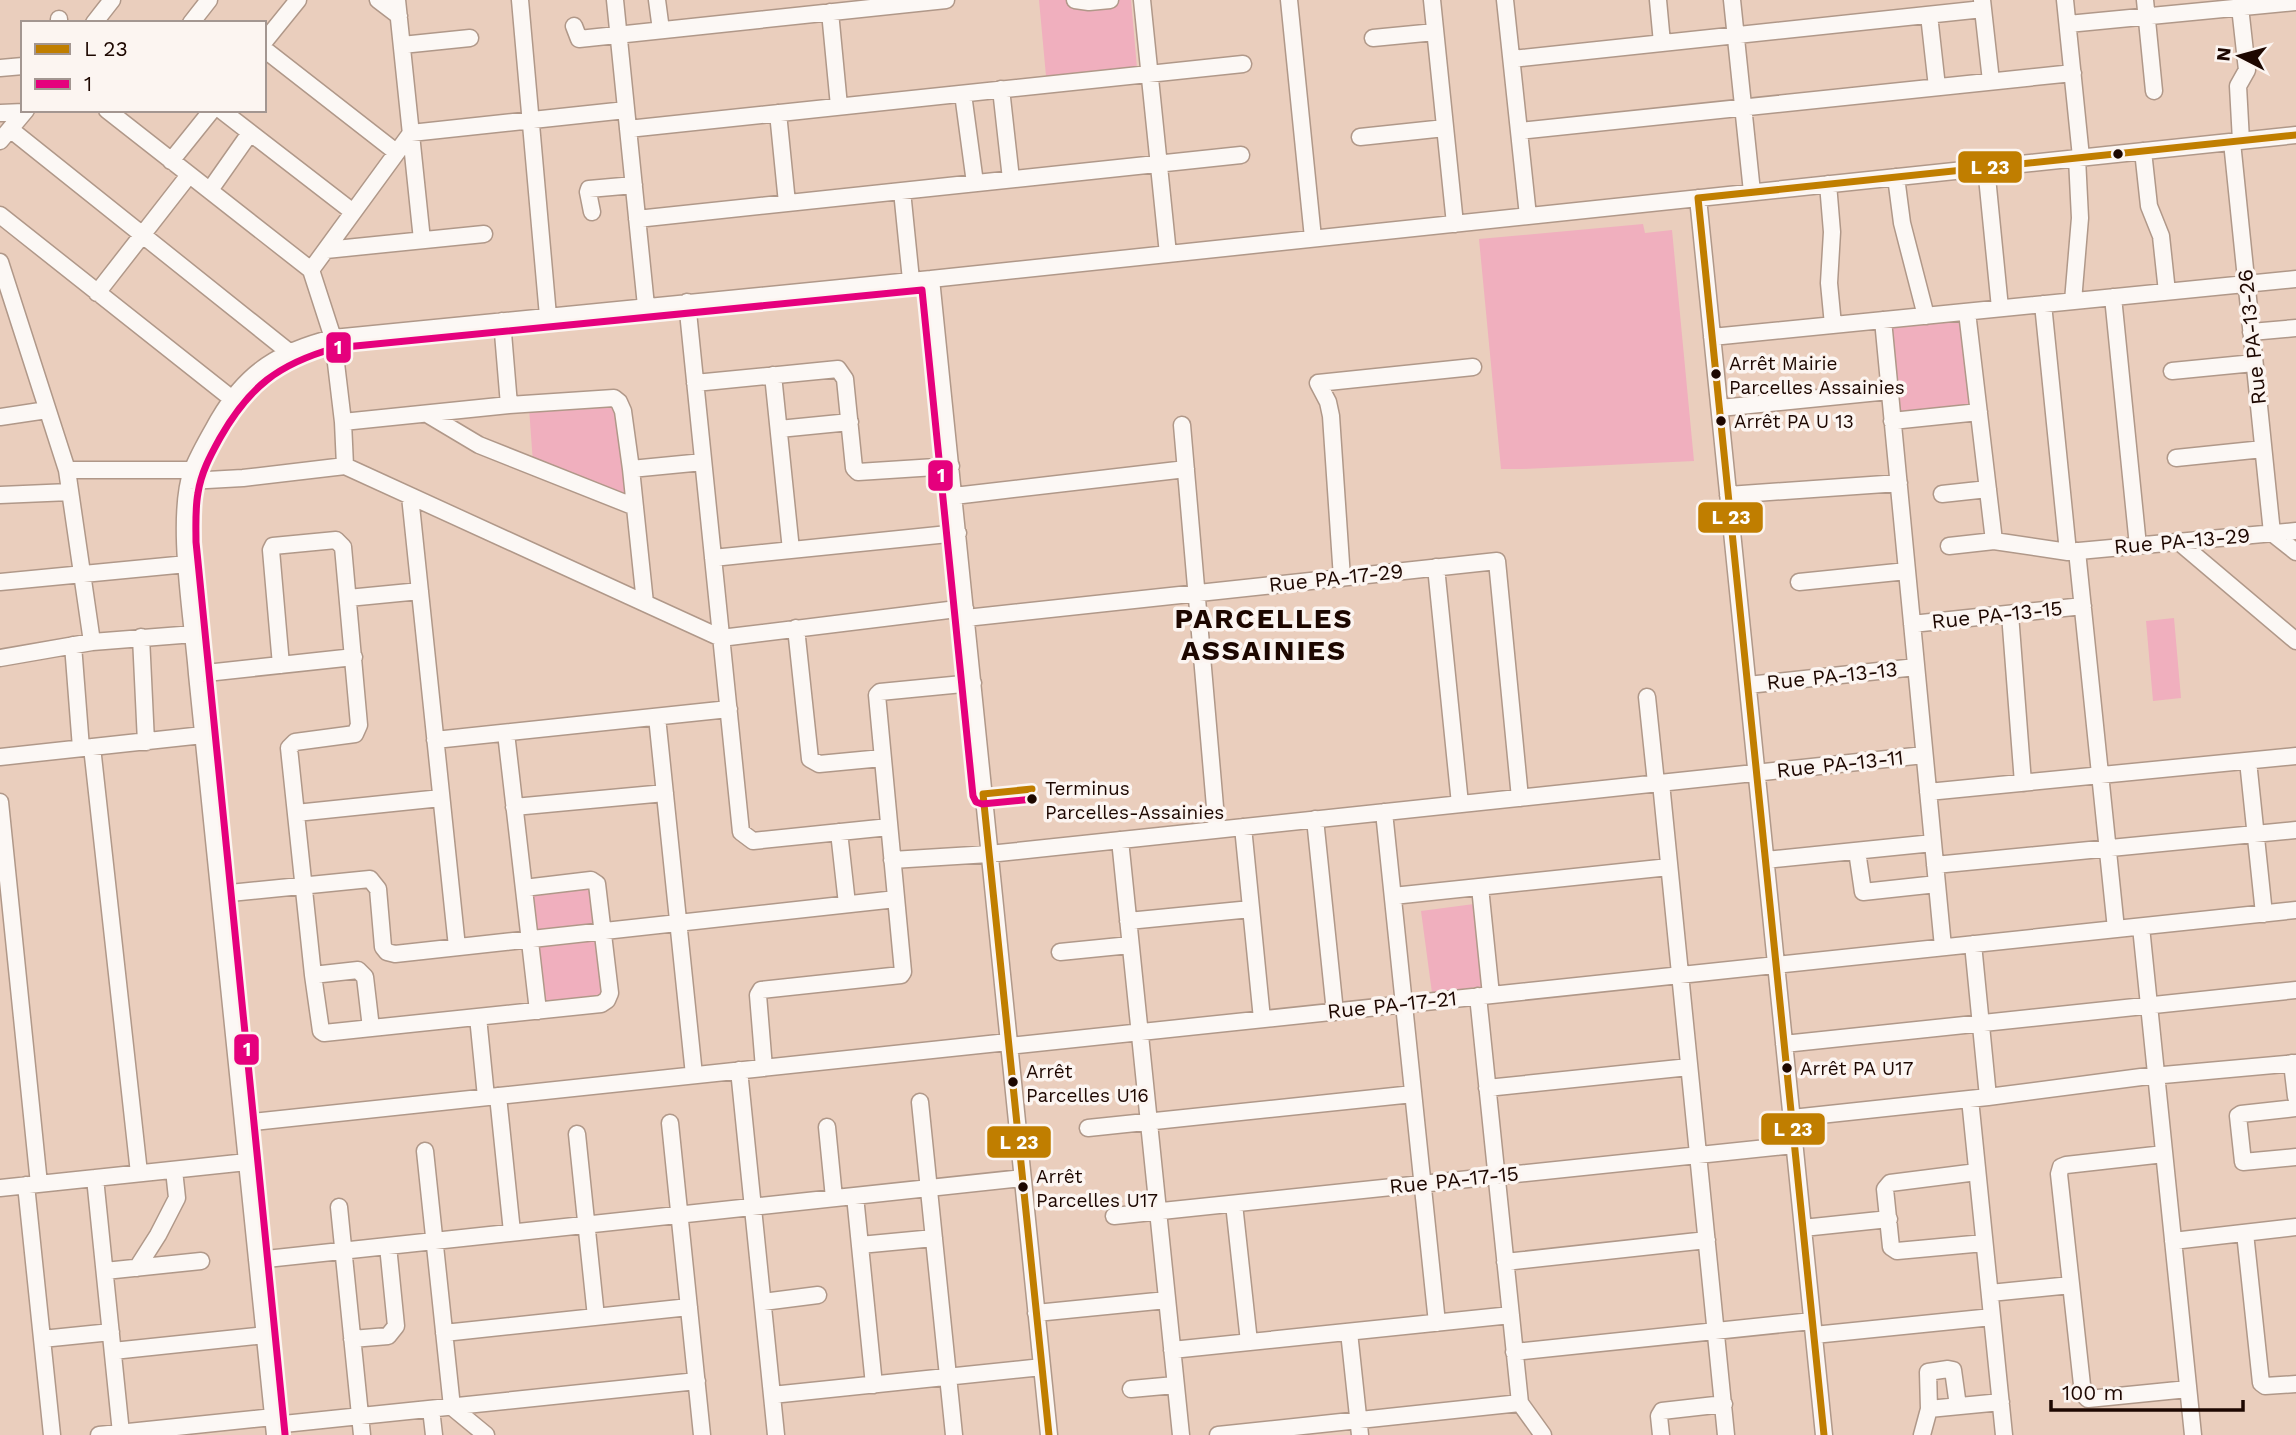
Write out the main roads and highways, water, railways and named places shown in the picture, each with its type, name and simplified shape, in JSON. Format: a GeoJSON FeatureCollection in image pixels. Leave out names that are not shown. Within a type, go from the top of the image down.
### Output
{"type":"FeatureCollection","features":[{"type":"Feature","properties":{"kind":"place","name":"Arrêt Mairie Parcelles Assainies"},"geometry":{"type":"Point","coordinates":[1716,374]}},
{"type":"Feature","properties":{"kind":"place","name":"Arrêt PA U 13"},"geometry":{"type":"Point","coordinates":[1721,421]}},
{"type":"Feature","properties":{"kind":"place","name":"Terminus Parcelles-Assainies"},"geometry":{"type":"Point","coordinates":[1032,799]}},
{"type":"Feature","properties":{"kind":"place","name":"Arrêt PA U17"},"geometry":{"type":"Point","coordinates":[1787,1068]}},
{"type":"Feature","properties":{"kind":"place","name":"Arrêt Parcelles U16"},"geometry":{"type":"Point","coordinates":[1013,1082]}},
{"type":"Feature","properties":{"kind":"place","name":"Arrêt Parcelles U17"},"geometry":{"type":"Point","coordinates":[1023,1187]}},
{"type":"Feature","properties":{"kind":"district","name":"PARCELLES ASSAINIES"},"geometry":{"type":"Point","coordinates":[1264,634]}}]}
